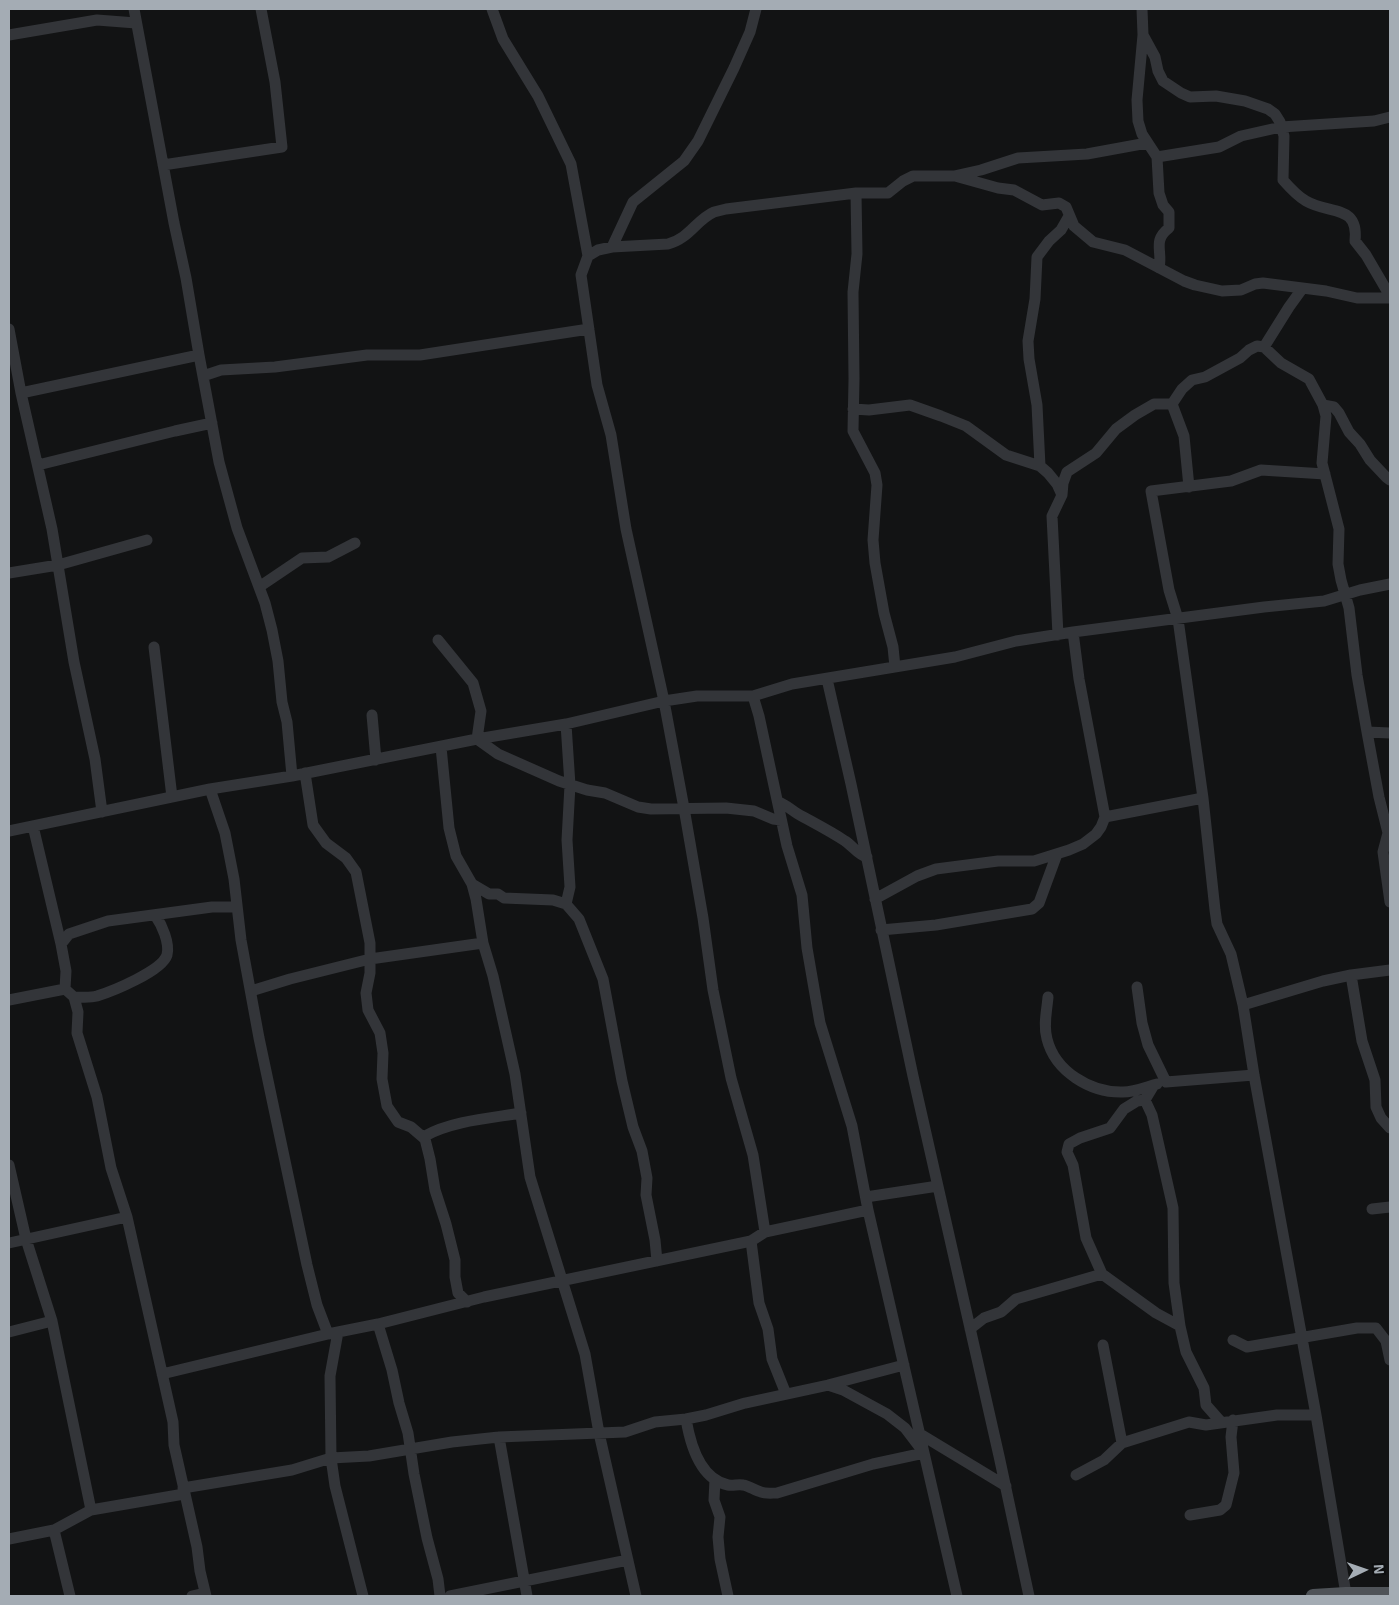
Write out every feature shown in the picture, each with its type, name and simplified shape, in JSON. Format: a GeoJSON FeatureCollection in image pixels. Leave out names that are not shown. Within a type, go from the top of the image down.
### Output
{"type":"FeatureCollection","features":[{"type":"Feature","properties":{"kind":"main road"},"geometry":{"type":"LineString","coordinates":[[1313,1596],[1390,1594]]}},
{"type":"Feature","properties":{"kind":"street"},"geometry":{"type":"LineString","coordinates":[[134,9],[219,462],[237,528],[259,587],[272,630],[278,661],[282,702],[287,722],[292,776]]}},
{"type":"Feature","properties":{"kind":"street"},"geometry":{"type":"LineString","coordinates":[[163,165],[282,147],[275,82],[261,9]]}},
{"type":"Feature","properties":{"kind":"street"},"geometry":{"type":"LineString","coordinates":[[492,9],[503,39],[538,96],[571,164],[588,256],[581,275],[597,385],[611,435],[626,529],[664,701],[703,918],[713,990],[731,1078],[753,1155],[765,1232]]}},
{"type":"Feature","properties":{"kind":"street"},"geometry":{"type":"LineString","coordinates":[[612,247],[633,202],[684,161],[698,142],[750,32],[756,9]]}},
{"type":"Feature","properties":{"kind":"street"},"geometry":{"type":"LineString","coordinates":[[1142,9],[1143,35],[1137,100],[1138,121],[1142,134],[1157,157],[1159,193],[1163,205],[1169,212],[1169,228],[1163,232],[1158,245],[1159,268]]}},
{"type":"Feature","properties":{"kind":"street"},"geometry":{"type":"LineString","coordinates":[[9,35],[97,20],[136,23]]}},
{"type":"Feature","properties":{"kind":"street"},"geometry":{"type":"LineString","coordinates":[[954,176],[989,186],[1014,190],[1042,205],[1059,202],[1066,207],[1074,226],[1093,242],[1124,250],[1190,283],[1222,291],[1241,290],[1262,283],[1326,291],[1357,298],[1390,297],[1386,279],[1355,241],[1356,229],[1353,220],[1347,214],[1331,211],[1307,202],[1283,180],[1285,145],[1281,127],[1275,114],[1257,104],[1216,96],[1190,97],[1172,88],[1164,81],[1158,71],[1155,58],[1143,35]]}},
{"type":"Feature","properties":{"kind":"street"},"geometry":{"type":"LineString","coordinates":[[1157,157],[1219,147],[1241,136],[1281,127],[1374,121],[1390,117]]}},
{"type":"Feature","properties":{"kind":"street"},"geometry":{"type":"LineString","coordinates":[[588,256],[598,250],[612,247],[668,244],[684,237],[713,212],[726,209],[856,193],[888,193],[913,176],[954,176],[981,170],[1018,158],[1087,154],[1147,143]]}},
{"type":"Feature","properties":{"kind":"street"},"geometry":{"type":"LineString","coordinates":[[856,193],[857,254],[853,292],[853,431],[875,473],[877,486],[873,540],[875,563],[884,613],[893,647],[895,666]]}},
{"type":"Feature","properties":{"kind":"street"},"geometry":{"type":"LineString","coordinates":[[1040,466],[1037,405],[1028,359],[1028,341],[1035,299],[1037,257],[1049,241],[1061,230],[1070,216]]}},
{"type":"Feature","properties":{"kind":"street"},"geometry":{"type":"LineString","coordinates":[[1264,347],[1302,289]]}},
{"type":"Feature","properties":{"kind":"street"},"geometry":{"type":"LineString","coordinates":[[9,329],[58,564],[72,654],[95,759],[102,812]]}},
{"type":"Feature","properties":{"kind":"street"},"geometry":{"type":"LineString","coordinates":[[203,376],[221,370],[275,367],[367,355],[420,355],[589,329]]}},
{"type":"Feature","properties":{"kind":"street"},"geometry":{"type":"LineString","coordinates":[[1172,404],[1182,389],[1192,380],[1205,377],[1258,346],[1264,347],[1281,363],[1308,379],[1324,405],[1326,416],[1322,463],[1339,528],[1338,564],[1352,626],[1357,675],[1379,797],[1389,833],[1383,852],[1390,902]]}},
{"type":"Feature","properties":{"kind":"street"},"geometry":{"type":"LineString","coordinates":[[21,393],[199,356]]}},
{"type":"Feature","properties":{"kind":"street"},"geometry":{"type":"LineString","coordinates":[[1058,635],[1052,516],[1062,496],[1067,472],[1096,453],[1116,429],[1135,415],[1154,404],[1172,404]]}},
{"type":"Feature","properties":{"kind":"street"},"geometry":{"type":"LineString","coordinates":[[1172,404],[1184,436],[1189,487]]}},
{"type":"Feature","properties":{"kind":"street"},"geometry":{"type":"LineString","coordinates":[[852,409],[869,410],[910,405],[966,426],[1006,456],[1040,466],[1057,484],[1062,496]]}},
{"type":"Feature","properties":{"kind":"street"},"geometry":{"type":"LineString","coordinates":[[1324,405],[1334,407],[1349,432],[1370,460],[1390,480]]}},
{"type":"Feature","properties":{"kind":"street"},"geometry":{"type":"LineString","coordinates":[[38,465],[212,423]]}},
{"type":"Feature","properties":{"kind":"street"},"geometry":{"type":"LineString","coordinates":[[1324,474],[1261,470],[1230,481],[1152,491],[1169,590],[1178,618],[1203,798],[1217,924],[1230,954],[1243,1005],[1346,1594]]}},
{"type":"Feature","properties":{"kind":"street"},"geometry":{"type":"LineString","coordinates":[[9,573],[58,564],[147,540]]}},
{"type":"Feature","properties":{"kind":"street"},"geometry":{"type":"LineString","coordinates":[[259,587],[302,558],[328,557],[355,543]]}},
{"type":"Feature","properties":{"kind":"street"},"geometry":{"type":"LineString","coordinates":[[9,831],[210,789],[292,776],[477,739],[566,724],[664,701],[697,696],[753,696],[792,684],[955,657],[1016,641],[1178,618],[1324,601],[1345,594],[1390,584]]}},
{"type":"Feature","properties":{"kind":"street"},"geometry":{"type":"LineString","coordinates":[[875,899],[917,876],[936,869],[998,861],[1034,861],[1057,854],[1082,844],[1102,827],[1105,817],[1090,740],[1073,632]]}},
{"type":"Feature","properties":{"kind":"street"},"geometry":{"type":"LineString","coordinates":[[438,640],[473,682],[481,711],[477,739]]}},
{"type":"Feature","properties":{"kind":"street"},"geometry":{"type":"LineString","coordinates":[[154,647],[172,797]]}},
{"type":"Feature","properties":{"kind":"street"},"geometry":{"type":"LineString","coordinates":[[827,679],[1029,1596]]}},
{"type":"Feature","properties":{"kind":"street"},"geometry":{"type":"LineString","coordinates":[[753,696],[782,820],[786,846],[802,895],[807,948],[820,1023],[852,1126],[868,1210],[957,1596]]}},
{"type":"Feature","properties":{"kind":"street"},"geometry":{"type":"LineString","coordinates":[[372,715],[376,760]]}},
{"type":"Feature","properties":{"kind":"street"},"geometry":{"type":"LineString","coordinates":[[566,724],[570,786],[566,840],[570,887],[566,904]]}},
{"type":"Feature","properties":{"kind":"street"},"geometry":{"type":"LineString","coordinates":[[1367,732],[1390,733]]}},
{"type":"Feature","properties":{"kind":"street"},"geometry":{"type":"LineString","coordinates":[[477,739],[498,754],[570,786],[605,793],[638,807],[651,809],[726,808],[754,812],[773,819],[782,820]]}},
{"type":"Feature","properties":{"kind":"street"},"geometry":{"type":"LineString","coordinates":[[441,747],[449,828],[456,856],[472,884],[483,943],[493,976],[515,1074],[530,1177],[585,1354],[598,1432],[636,1596]]}},
{"type":"Feature","properties":{"kind":"street"},"geometry":{"type":"LineString","coordinates":[[305,773],[313,825],[326,843],[346,858],[356,872],[369,933],[370,973],[366,992],[368,1010],[380,1033],[383,1053],[382,1079],[387,1106],[398,1122],[411,1127],[425,1139],[435,1190],[446,1224],[454,1260],[458,1293],[467,1302]]}},
{"type":"Feature","properties":{"kind":"street"},"geometry":{"type":"LineString","coordinates":[[210,789],[225,834],[234,879],[241,940],[258,1038],[307,1265],[317,1305],[333,1333],[330,1376],[330,1458],[335,1486],[363,1596]]}},
{"type":"Feature","properties":{"kind":"street"},"geometry":{"type":"LineString","coordinates":[[1105,817],[1203,798]]}},
{"type":"Feature","properties":{"kind":"street"},"geometry":{"type":"LineString","coordinates":[[778,802],[788,805],[796,813],[830,831],[848,843],[862,856],[867,857]]}},
{"type":"Feature","properties":{"kind":"street"},"geometry":{"type":"LineString","coordinates":[[33,826],[61,944],[66,971],[65,989]]}},
{"type":"Feature","properties":{"kind":"street"},"geometry":{"type":"LineString","coordinates":[[881,930],[936,924],[1032,909],[1039,903],[1057,854]]}},
{"type":"Feature","properties":{"kind":"street"},"geometry":{"type":"LineString","coordinates":[[472,884],[489,894],[498,894],[504,898],[553,900],[566,904],[579,919],[603,979],[622,1080],[633,1127],[642,1151],[647,1178],[646,1195],[657,1260]]}},
{"type":"Feature","properties":{"kind":"street"},"geometry":{"type":"LineString","coordinates":[[61,944],[69,934],[108,921],[212,907],[237,907]]}},
{"type":"Feature","properties":{"kind":"street"},"geometry":{"type":"LineString","coordinates":[[74,997],[95,996],[123,986],[154,969],[164,960],[167,954],[165,939],[161,925],[155,915]]}},
{"type":"Feature","properties":{"kind":"street"},"geometry":{"type":"LineString","coordinates":[[251,991],[370,959],[483,943]]}},
{"type":"Feature","properties":{"kind":"street"},"geometry":{"type":"LineString","coordinates":[[1243,1005],[1323,981],[1390,970]]}},
{"type":"Feature","properties":{"kind":"street"},"geometry":{"type":"LineString","coordinates":[[1351,975],[1359,1026],[1375,1080],[1376,1107],[1381,1118],[1390,1128]]}},
{"type":"Feature","properties":{"kind":"street"},"geometry":{"type":"LineString","coordinates":[[1137,987],[1142,1023],[1160,1083]]}},
{"type":"Feature","properties":{"kind":"street"},"geometry":{"type":"LineString","coordinates":[[65,989],[74,997],[78,1012],[77,1033],[97,1097],[111,1168],[127,1218],[173,1422],[174,1445],[197,1547],[205,1595],[192,1596]]}},
{"type":"Feature","properties":{"kind":"street"},"geometry":{"type":"LineString","coordinates":[[9,1000],[65,989]]}},
{"type":"Feature","properties":{"kind":"street"},"geometry":{"type":"LineString","coordinates":[[1048,996],[1045,1023],[1047,1038],[1053,1055],[1060,1064],[1085,1084],[1099,1090],[1124,1092],[1160,1083],[1254,1075]]}},
{"type":"Feature","properties":{"kind":"street"},"geometry":{"type":"LineString","coordinates":[[1160,1083],[1145,1100],[1137,1101],[1124,1109],[1110,1128],[1080,1138],[1069,1144],[1067,1152],[1073,1165],[1086,1238],[1102,1274],[1156,1313],[1180,1326]]}},
{"type":"Feature","properties":{"kind":"street"},"geometry":{"type":"LineString","coordinates":[[1145,1100],[1152,1115],[1173,1208],[1174,1283],[1186,1352],[1204,1388],[1206,1404],[1221,1422]]}},
{"type":"Feature","properties":{"kind":"street"},"geometry":{"type":"LineString","coordinates":[[425,1139],[425,1136],[432,1132],[521,1113]]}},
{"type":"Feature","properties":{"kind":"street"},"geometry":{"type":"LineString","coordinates":[[9,1164],[26,1238],[52,1321],[91,1510]]}},
{"type":"Feature","properties":{"kind":"street"},"geometry":{"type":"LineString","coordinates":[[866,1197],[938,1186]]}},
{"type":"Feature","properties":{"kind":"street"},"geometry":{"type":"LineString","coordinates":[[1372,1209],[1390,1206]]}},
{"type":"Feature","properties":{"kind":"street"},"geometry":{"type":"LineString","coordinates":[[162,1374],[467,1302],[751,1241],[765,1232],[868,1210]]}},
{"type":"Feature","properties":{"kind":"street"},"geometry":{"type":"LineString","coordinates":[[9,1243],[127,1218]]}},
{"type":"Feature","properties":{"kind":"street"},"geometry":{"type":"LineString","coordinates":[[751,1241],[759,1303],[768,1329],[772,1359],[786,1394]]}},
{"type":"Feature","properties":{"kind":"street"},"geometry":{"type":"LineString","coordinates":[[970,1329],[984,1318],[1001,1312],[1016,1298],[1102,1274]]}},
{"type":"Feature","properties":{"kind":"street"},"geometry":{"type":"LineString","coordinates":[[9,1332],[52,1321]]}},
{"type":"Feature","properties":{"kind":"street"},"geometry":{"type":"LineString","coordinates":[[378,1324],[392,1370],[398,1403],[408,1433],[440,1596]]}},
{"type":"Feature","properties":{"kind":"street"},"geometry":{"type":"LineString","coordinates":[[1233,1340],[1247,1347],[1357,1328],[1376,1328],[1386,1341],[1390,1360]]}},
{"type":"Feature","properties":{"kind":"street"},"geometry":{"type":"LineString","coordinates":[[1103,1345],[1122,1443]]}},
{"type":"Feature","properties":{"kind":"street"},"geometry":{"type":"LineString","coordinates":[[9,1539],[54,1530],[91,1510],[292,1470],[330,1458],[369,1456],[452,1442],[500,1437],[625,1432],[655,1422],[686,1419],[828,1385],[904,1364]]}},
{"type":"Feature","properties":{"kind":"street"},"geometry":{"type":"LineString","coordinates":[[828,1385],[843,1390],[887,1414],[905,1428],[924,1453]]}},
{"type":"Feature","properties":{"kind":"street"},"geometry":{"type":"LineString","coordinates":[[1076,1475],[1091,1469],[1104,1460],[1122,1443],[1189,1422],[1206,1424],[1277,1415],[1316,1415]]}},
{"type":"Feature","properties":{"kind":"street"},"geometry":{"type":"LineString","coordinates":[[686,1419],[689,1438],[695,1454],[704,1468],[715,1479],[727,1485],[744,1485],[760,1492],[777,1493],[873,1464],[924,1453]]}},
{"type":"Feature","properties":{"kind":"street"},"geometry":{"type":"LineString","coordinates":[[1190,1516],[1220,1510],[1226,1506],[1234,1473],[1231,1436],[1234,1420]]}},
{"type":"Feature","properties":{"kind":"street"},"geometry":{"type":"LineString","coordinates":[[920,1434],[1006,1486]]}},
{"type":"Feature","properties":{"kind":"street"},"geometry":{"type":"LineString","coordinates":[[500,1437],[527,1596]]}},
{"type":"Feature","properties":{"kind":"street"},"geometry":{"type":"LineString","coordinates":[[715,1479],[714,1500],[720,1517],[718,1537],[720,1559],[728,1596]]}},
{"type":"Feature","properties":{"kind":"street"},"geometry":{"type":"LineString","coordinates":[[54,1530],[70,1596]]}},
{"type":"Feature","properties":{"kind":"street"},"geometry":{"type":"LineString","coordinates":[[450,1596],[628,1560]]}}]}
